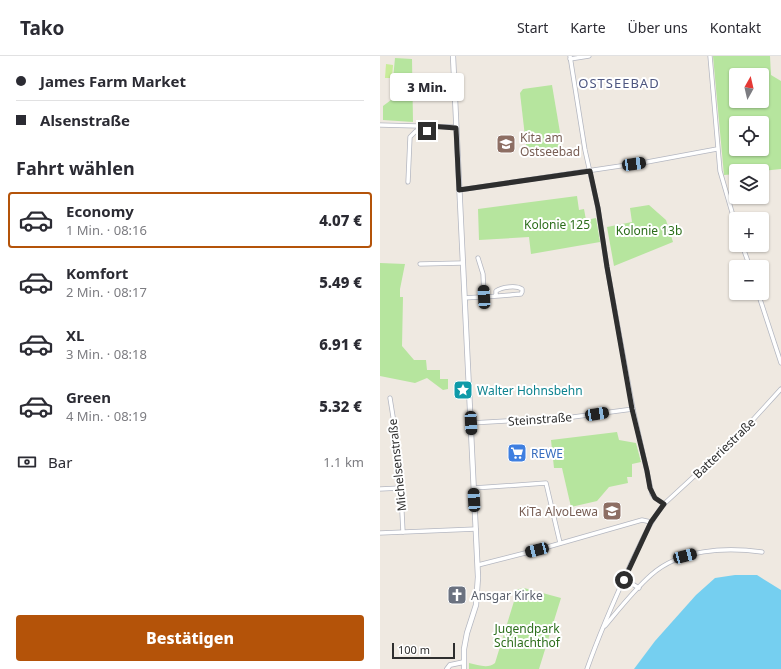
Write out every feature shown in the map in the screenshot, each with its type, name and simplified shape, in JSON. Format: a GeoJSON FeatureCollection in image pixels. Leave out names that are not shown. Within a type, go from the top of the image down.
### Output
{"type":"FeatureCollection","features":[{"type":"Feature","properties":{"kind":"main road"},"geometry":{"type":"LineString","coordinates":[[453,56],[478,565],[476,605],[467,633],[464,649],[464,669]]}},
{"type":"Feature","properties":{"kind":"street"},"geometry":{"type":"LineString","coordinates":[[589,56],[570,58],[598,208],[632,409],[652,494],[664,504]]}},
{"type":"Feature","properties":{"kind":"street"},"geometry":{"type":"LineString","coordinates":[[710,56],[717,149],[721,180],[731,212]]}},
{"type":"Feature","properties":{"kind":"street"},"geometry":{"type":"LineString","coordinates":[[380,125],[456,128]]}},
{"type":"Feature","properties":{"kind":"street"},"geometry":{"type":"LineString","coordinates":[[408,182],[410,137],[416,131],[428,130],[429,126]]}},
{"type":"Feature","properties":{"kind":"street"},"geometry":{"type":"LineString","coordinates":[[459,190],[590,171],[717,149]]}},
{"type":"Feature","properties":{"kind":"street"},"geometry":{"type":"LineString","coordinates":[[478,258],[483,274],[484,297]]}},
{"type":"Feature","properties":{"kind":"street"},"geometry":{"type":"LineString","coordinates":[[420,264],[463,263]]}},
{"type":"Feature","properties":{"kind":"street"},"geometry":{"type":"LineString","coordinates":[[465,298],[484,297],[521,294],[522,289],[518,287],[500,289],[496,291],[496,296]]}},
{"type":"Feature","properties":{"kind":"street"},"geometry":{"type":"LineString","coordinates":[[760,300],[781,363]]}},
{"type":"Feature","properties":{"kind":"street","name":"Batteriestraße"},"geometry":{"type":"LineString","coordinates":[[587,669],[602,630],[651,522],[664,504],[735,439],[781,389]]}},
{"type":"Feature","properties":{"kind":"street","name":"Michelsenstraße"},"geometry":{"type":"LineString","coordinates":[[390,398],[399,454],[403,532]]}},
{"type":"Feature","properties":{"kind":"street","name":"Steinstraße"},"geometry":{"type":"LineString","coordinates":[[471,423],[584,416],[632,409]]}},
{"type":"Feature","properties":{"kind":"street"},"geometry":{"type":"LineString","coordinates":[[474,488],[546,483],[560,543]]}},
{"type":"Feature","properties":{"kind":"street"},"geometry":{"type":"LineString","coordinates":[[380,489],[401,488]]}},
{"type":"Feature","properties":{"kind":"street"},"geometry":{"type":"LineString","coordinates":[[478,565],[642,520],[651,522]]}},
{"type":"Feature","properties":{"kind":"street"},"geometry":{"type":"LineString","coordinates":[[380,533],[476,529]]}},
{"type":"Feature","properties":{"kind":"street"},"geometry":{"type":"LineString","coordinates":[[602,630],[651,574],[662,567],[685,556],[714,550],[727,549],[762,552]]}},
{"type":"Feature","properties":{"kind":"street"},"geometry":{"type":"LineString","coordinates":[[624,580],[639,588]]}},
{"type":"Feature","properties":{"kind":"street"},"geometry":{"type":"LineString","coordinates":[[447,669],[450,666],[464,662]]}},
{"type":"Feature","properties":{"kind":"green space"},"geometry":{"type":"Polygon","coordinates":[[[713,56],[770,56],[771,75],[781,81],[781,169],[769,170],[769,164],[729,164],[729,175],[724,175],[713,56]]]}},
{"type":"Feature","properties":{"kind":"green space"},"geometry":{"type":"Polygon","coordinates":[[[395,58],[412,59],[413,122],[383,120],[383,106],[391,100],[395,58]]]}},
{"type":"Feature","properties":{"kind":"green space"},"geometry":{"type":"Polygon","coordinates":[[[386,64],[393,65],[392,78],[385,78],[386,64]]]}},
{"type":"Feature","properties":{"kind":"green space"},"geometry":{"type":"Polygon","coordinates":[[[552,85],[563,150],[527,154],[520,93],[523,89],[552,85]]]}},
{"type":"Feature","properties":{"kind":"green space","name":"Kolonie 125"},"geometry":{"type":"Polygon","coordinates":[[[577,196],[579,210],[584,209],[586,220],[596,218],[600,242],[531,254],[529,237],[479,240],[478,209],[577,196]]]}},
{"type":"Feature","properties":{"kind":"green space","name":"Kolonie 13b"},"geometry":{"type":"Polygon","coordinates":[[[649,205],[666,220],[673,242],[614,266],[607,227],[632,222],[630,208],[649,205]]]}},
{"type":"Feature","properties":{"kind":"green space"},"geometry":{"type":"Polygon","coordinates":[[[380,263],[405,264],[400,289],[400,297],[403,297],[402,346],[414,360],[426,360],[427,370],[440,370],[440,379],[448,379],[448,389],[443,390],[427,378],[415,383],[380,376],[380,263]]]}},
{"type":"Feature","properties":{"kind":"green space"},"geometry":{"type":"Polygon","coordinates":[[[617,432],[619,440],[636,443],[641,462],[632,464],[632,477],[627,477],[628,483],[609,487],[597,501],[571,507],[562,468],[554,468],[551,440],[617,432]]]}},
{"type":"Feature","properties":{"kind":"green space","name":"Jugendpark Schlachthof"},"geometry":{"type":"Polygon","coordinates":[[[524,588],[561,598],[539,669],[469,669],[469,663],[489,666],[495,663],[515,598],[514,590],[524,588]]]}},
{"type":"Feature","properties":{"kind":"water"},"geometry":{"type":"Polygon","coordinates":[[[735,575],[757,575],[781,590],[781,669],[634,669],[655,641],[696,595],[715,578],[735,575]]]}},
{"type":"Feature","properties":{"kind":"place","name":"Kita am Ostseebad"},"geometry":{"type":"Point","coordinates":[506,144]}},
{"type":"Feature","properties":{"kind":"place","name":"Walter Hohnsbehn"},"geometry":{"type":"Point","coordinates":[463,390]}},
{"type":"Feature","properties":{"kind":"place","name":"REWE"},"geometry":{"type":"Point","coordinates":[517,453]}},
{"type":"Feature","properties":{"kind":"place","name":"KiTa AlvoLewa"},"geometry":{"type":"Point","coordinates":[612,511]}},
{"type":"Feature","properties":{"kind":"place","name":"Ansgar Kirke"},"geometry":{"type":"Point","coordinates":[457,595]}},
{"type":"Feature","properties":{"kind":"district","name":"OSTSEEBAD"},"geometry":{"type":"Point","coordinates":[619,83]}},
{"type":"Feature","properties":{"kind":"route"},"geometry":{"type":"LineString","coordinates":[[427,131],[429,126],[456,128],[459,190],[590,171],[598,208],[632,409],[652,494],[664,504],[651,522],[624,580]]}}]}
